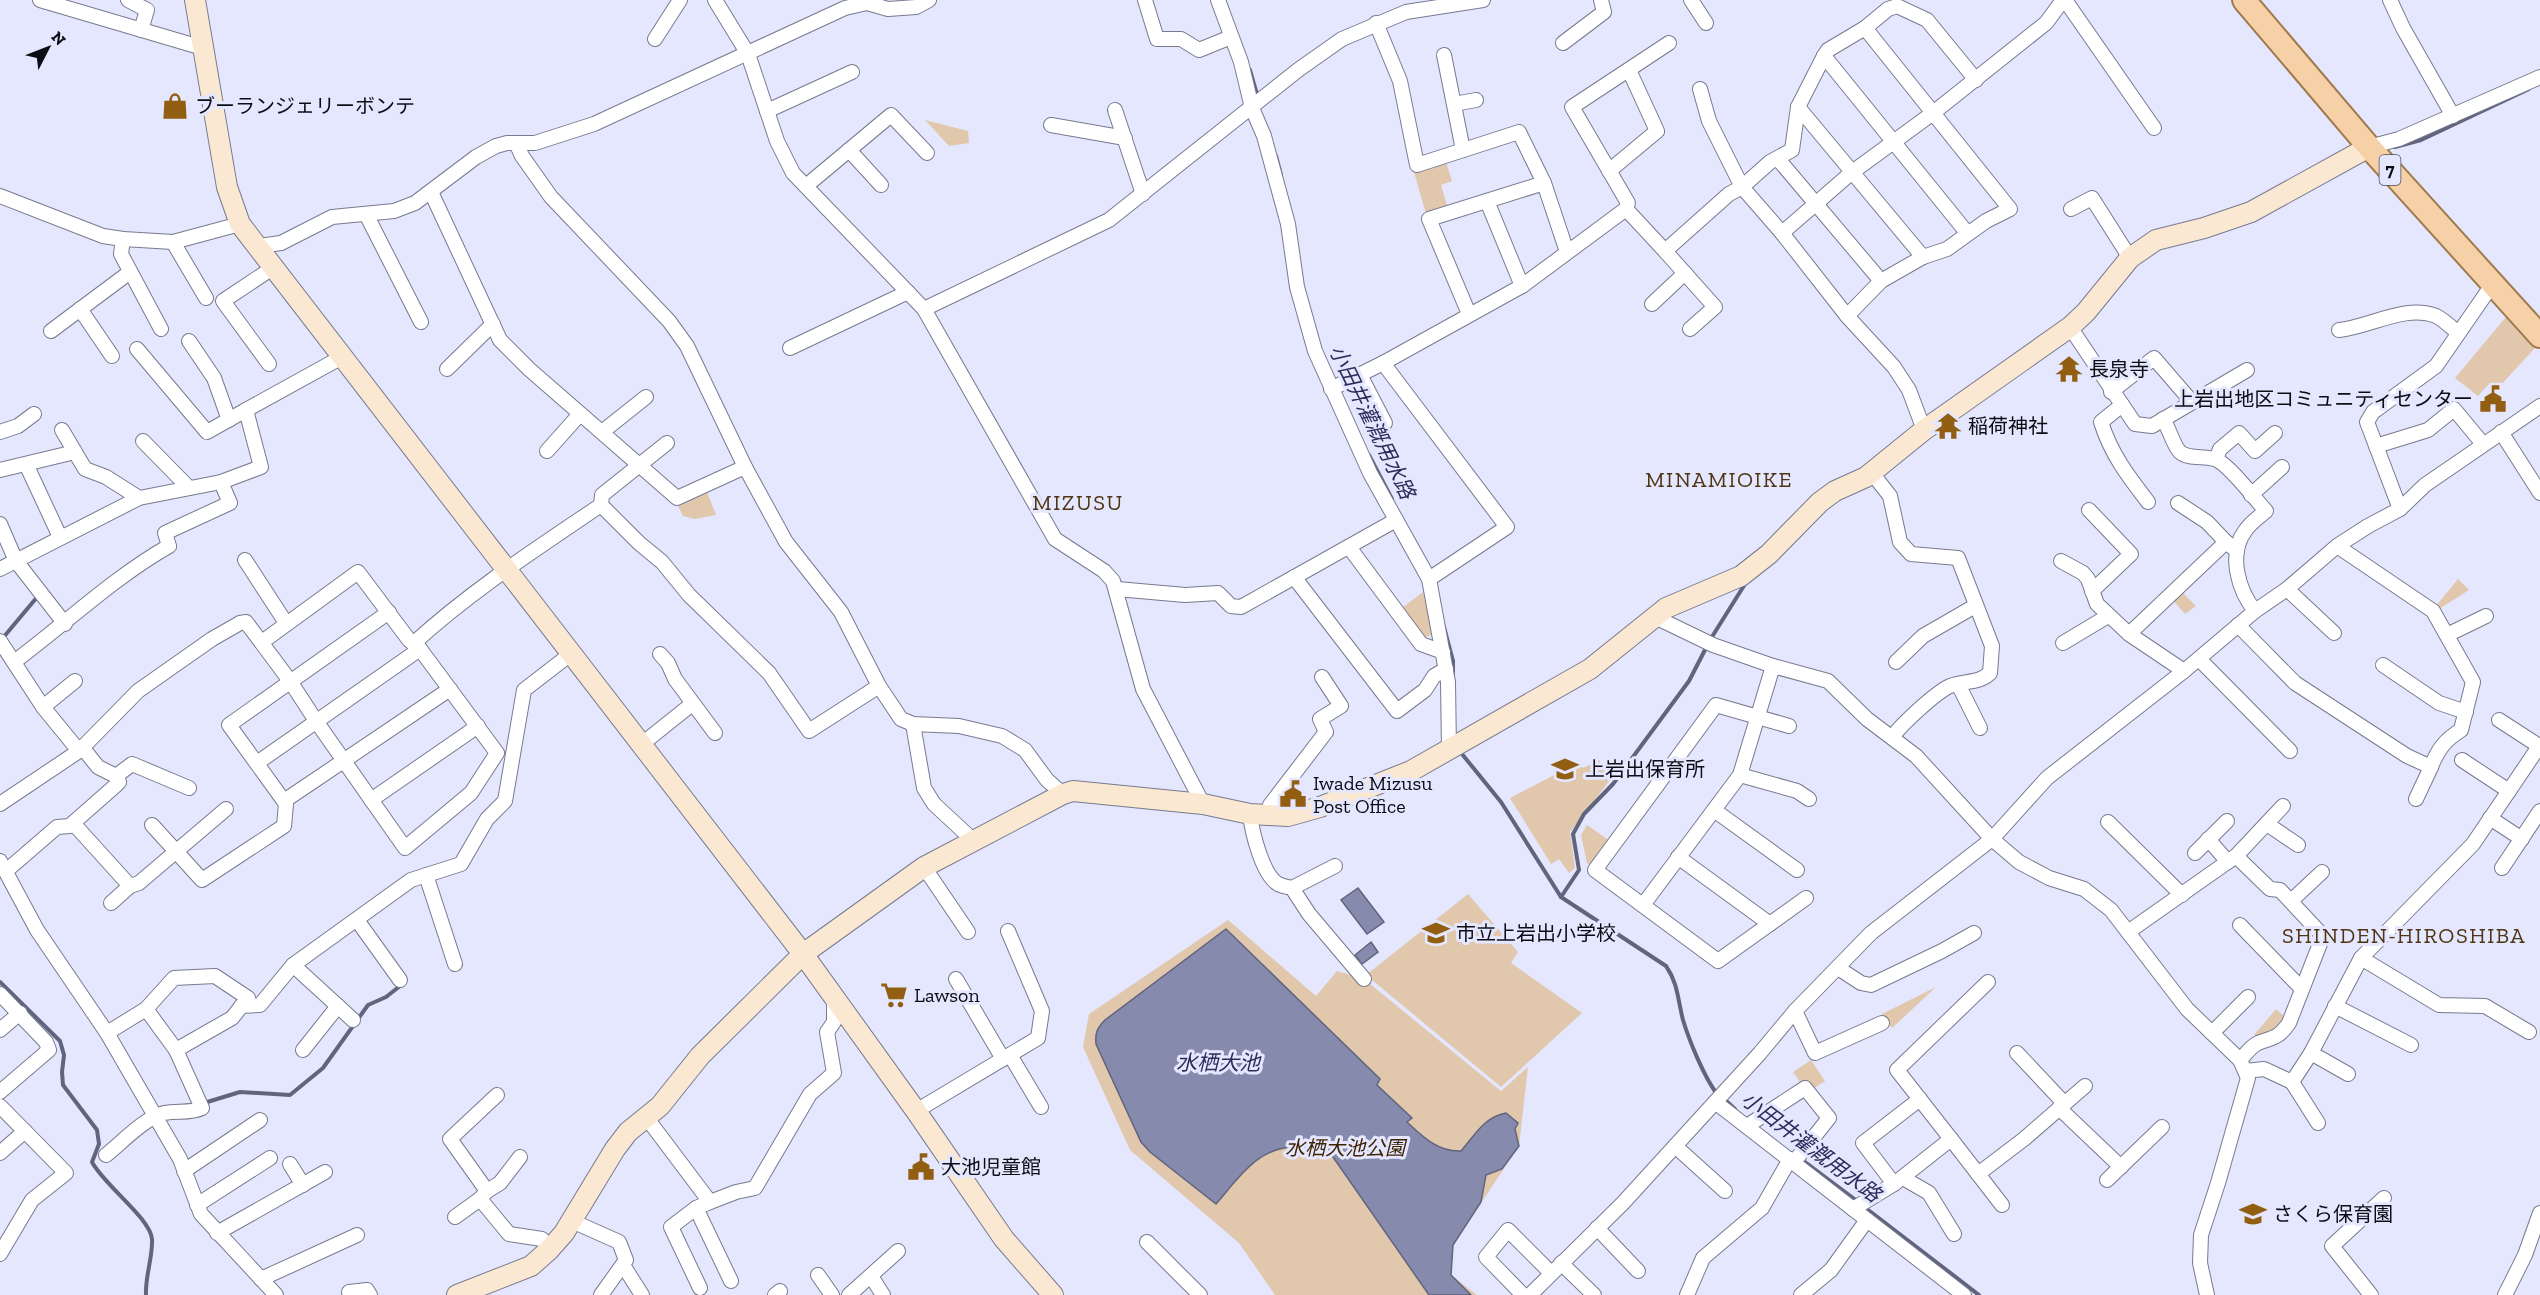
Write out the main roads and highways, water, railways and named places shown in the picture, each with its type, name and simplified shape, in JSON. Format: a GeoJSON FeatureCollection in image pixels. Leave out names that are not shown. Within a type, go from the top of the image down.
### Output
{"type":"FeatureCollection","features":[{"type":"Feature","properties":{"kind":"main road"},"geometry":{"type":"LineString","coordinates":[[195,0],[227,187],[240,224],[803,954],[916,1111],[1004,1239],[1053,1295]]}},
{"type":"Feature","properties":{"kind":"main road","name":"7"},"geometry":{"type":"LineString","coordinates":[[2244,0],[2369,147],[2540,336]]}},
{"type":"Feature","properties":{"kind":"main road"},"geometry":{"type":"LineString","coordinates":[[457,1295],[531,1266],[549,1250],[572,1221],[615,1149],[628,1132],[660,1106],[700,1056],[764,990],[803,954],[924,867],[1063,794],[1073,791],[1203,804],[1260,815],[1288,816],[1320,807],[1390,780],[1449,750],[1590,669],[1666,608],[1741,576],[1769,554],[1820,502],[1835,491],[1872,472],[1924,430],[2070,327],[2086,312],[2130,258],[2156,240],[2204,228],[2251,212],[2369,147]]}},
{"type":"Feature","properties":{"kind":"water"},"geometry":{"type":"Polygon","coordinates":[[[1358,888],[1384,922],[1367,934],[1341,900],[1358,888]]]}},
{"type":"Feature","properties":{"kind":"water","name":"水栖大池"},"geometry":{"type":"Polygon","coordinates":[[[1226,929],[1380,1079],[1377,1085],[1412,1118],[1407,1122],[1431,1142],[1445,1149],[1461,1151],[1480,1128],[1498,1115],[1506,1113],[1518,1123],[1515,1129],[1519,1146],[1502,1169],[1486,1175],[1481,1202],[1453,1245],[1451,1275],[1471,1295],[1429,1295],[1333,1157],[1323,1150],[1287,1147],[1263,1156],[1243,1172],[1216,1204],[1150,1152],[1141,1142],[1096,1044],[1097,1031],[1105,1020],[1226,929]]]}},
{"type":"Feature","properties":{"kind":"water"},"geometry":{"type":"Polygon","coordinates":[[[1371,942],[1378,952],[1362,964],[1355,955],[1371,942]]]}},
{"type":"Feature","properties":{"kind":"waterway","name":"小田井灌漑用水路"},"geometry":{"type":"LineString","coordinates":[[1250,70],[1258,98]]}},
{"type":"Feature","properties":{"kind":"waterway"},"geometry":{"type":"LineString","coordinates":[[2395,147],[2421,140],[2529,89]]}},
{"type":"Feature","properties":{"kind":"waterway","name":"小田井灌漑用水路"},"geometry":{"type":"LineString","coordinates":[[1276,156],[1281,175]]}},
{"type":"Feature","properties":{"kind":"waterway","name":"小田井灌漑用水路"},"geometry":{"type":"LineString","coordinates":[[1369,455],[1392,499]]}},
{"type":"Feature","properties":{"kind":"waterway"},"geometry":{"type":"LineString","coordinates":[[1710,640],[1745,584]]}},
{"type":"Feature","properties":{"kind":"waterway"},"geometry":{"type":"LineString","coordinates":[[2,639],[38,596]]}},
{"type":"Feature","properties":{"kind":"waterway","name":"小田井灌漑用水路"},"geometry":{"type":"LineString","coordinates":[[1444,627],[1453,661],[1453,676]]}},
{"type":"Feature","properties":{"kind":"waterway"},"geometry":{"type":"LineString","coordinates":[[1561,897],[1579,870],[1573,834],[1584,814],[1613,784],[1689,681],[1707,646]]}},
{"type":"Feature","properties":{"kind":"waterway","name":"小田井灌漑用水路"},"geometry":{"type":"LineString","coordinates":[[1462,754],[1501,802],[1561,897],[1666,966],[1675,986],[1693,1048],[1717,1094]]}},
{"type":"Feature","properties":{"kind":"waterway"},"geometry":{"type":"LineString","coordinates":[[0,982],[60,1041],[64,1055],[63,1085],[97,1130],[99,1144],[92,1162],[106,1181],[135,1211],[149,1231],[152,1246],[146,1295]]}},
{"type":"Feature","properties":{"kind":"waterway"},"geometry":{"type":"LineString","coordinates":[[204,1103],[240,1092],[290,1095],[323,1068],[368,1005],[386,997],[400,986]]}},
{"type":"Feature","properties":{"kind":"waterway","name":"小田井灌漑用水路"},"geometry":{"type":"LineString","coordinates":[[1723,1098],[1735,1109]]}},
{"type":"Feature","properties":{"kind":"waterway","name":"小田井灌漑用水路"},"geometry":{"type":"LineString","coordinates":[[1801,1159],[1857,1201]]}},
{"type":"Feature","properties":{"kind":"waterway","name":"小田井灌漑用水路"},"geometry":{"type":"LineString","coordinates":[[1863,1206],[1979,1295]]}},
{"type":"Feature","properties":{"kind":"place","name":"ブーランジェリーボンテ"},"geometry":{"type":"Point","coordinates":[175,106]}},
{"type":"Feature","properties":{"kind":"place","name":"長泉寺"},"geometry":{"type":"Point","coordinates":[2069,369]}},
{"type":"Feature","properties":{"kind":"place","name":"上岩出地区コミュニティセンター"},"geometry":{"type":"Point","coordinates":[2493,399]}},
{"type":"Feature","properties":{"kind":"place","name":"稲荷神社"},"geometry":{"type":"Point","coordinates":[1948,426]}},
{"type":"Feature","properties":{"kind":"place","name":"上岩出保育所"},"geometry":{"type":"Point","coordinates":[1565,769]}},
{"type":"Feature","properties":{"kind":"place","name":"Iwade Mizusu Post Office"},"geometry":{"type":"Point","coordinates":[1293,794]}},
{"type":"Feature","properties":{"kind":"place","name":"市立上岩出小学校"},"geometry":{"type":"Point","coordinates":[1436,933]}},
{"type":"Feature","properties":{"kind":"place","name":"Lawson"},"geometry":{"type":"Point","coordinates":[894,995]}},
{"type":"Feature","properties":{"kind":"place","name":"大池児童館"},"geometry":{"type":"Point","coordinates":[921,1167]}},
{"type":"Feature","properties":{"kind":"place","name":"さくら保育園"},"geometry":{"type":"Point","coordinates":[2253,1214]}},
{"type":"Feature","properties":{"kind":"district","name":"MINAMIOIKE"},"geometry":{"type":"Point","coordinates":[1719,479]}},
{"type":"Feature","properties":{"kind":"district","name":"MIZUSU"},"geometry":{"type":"Point","coordinates":[1078,502]}},
{"type":"Feature","properties":{"kind":"district","name":"SHINDEN-HIROSHIBA"},"geometry":{"type":"Point","coordinates":[2404,935]}},
{"type":"Feature","properties":{"kind":"park label","name":"水栖大池公園"},"geometry":{"type":"Point","coordinates":[1345,1148]}}]}
